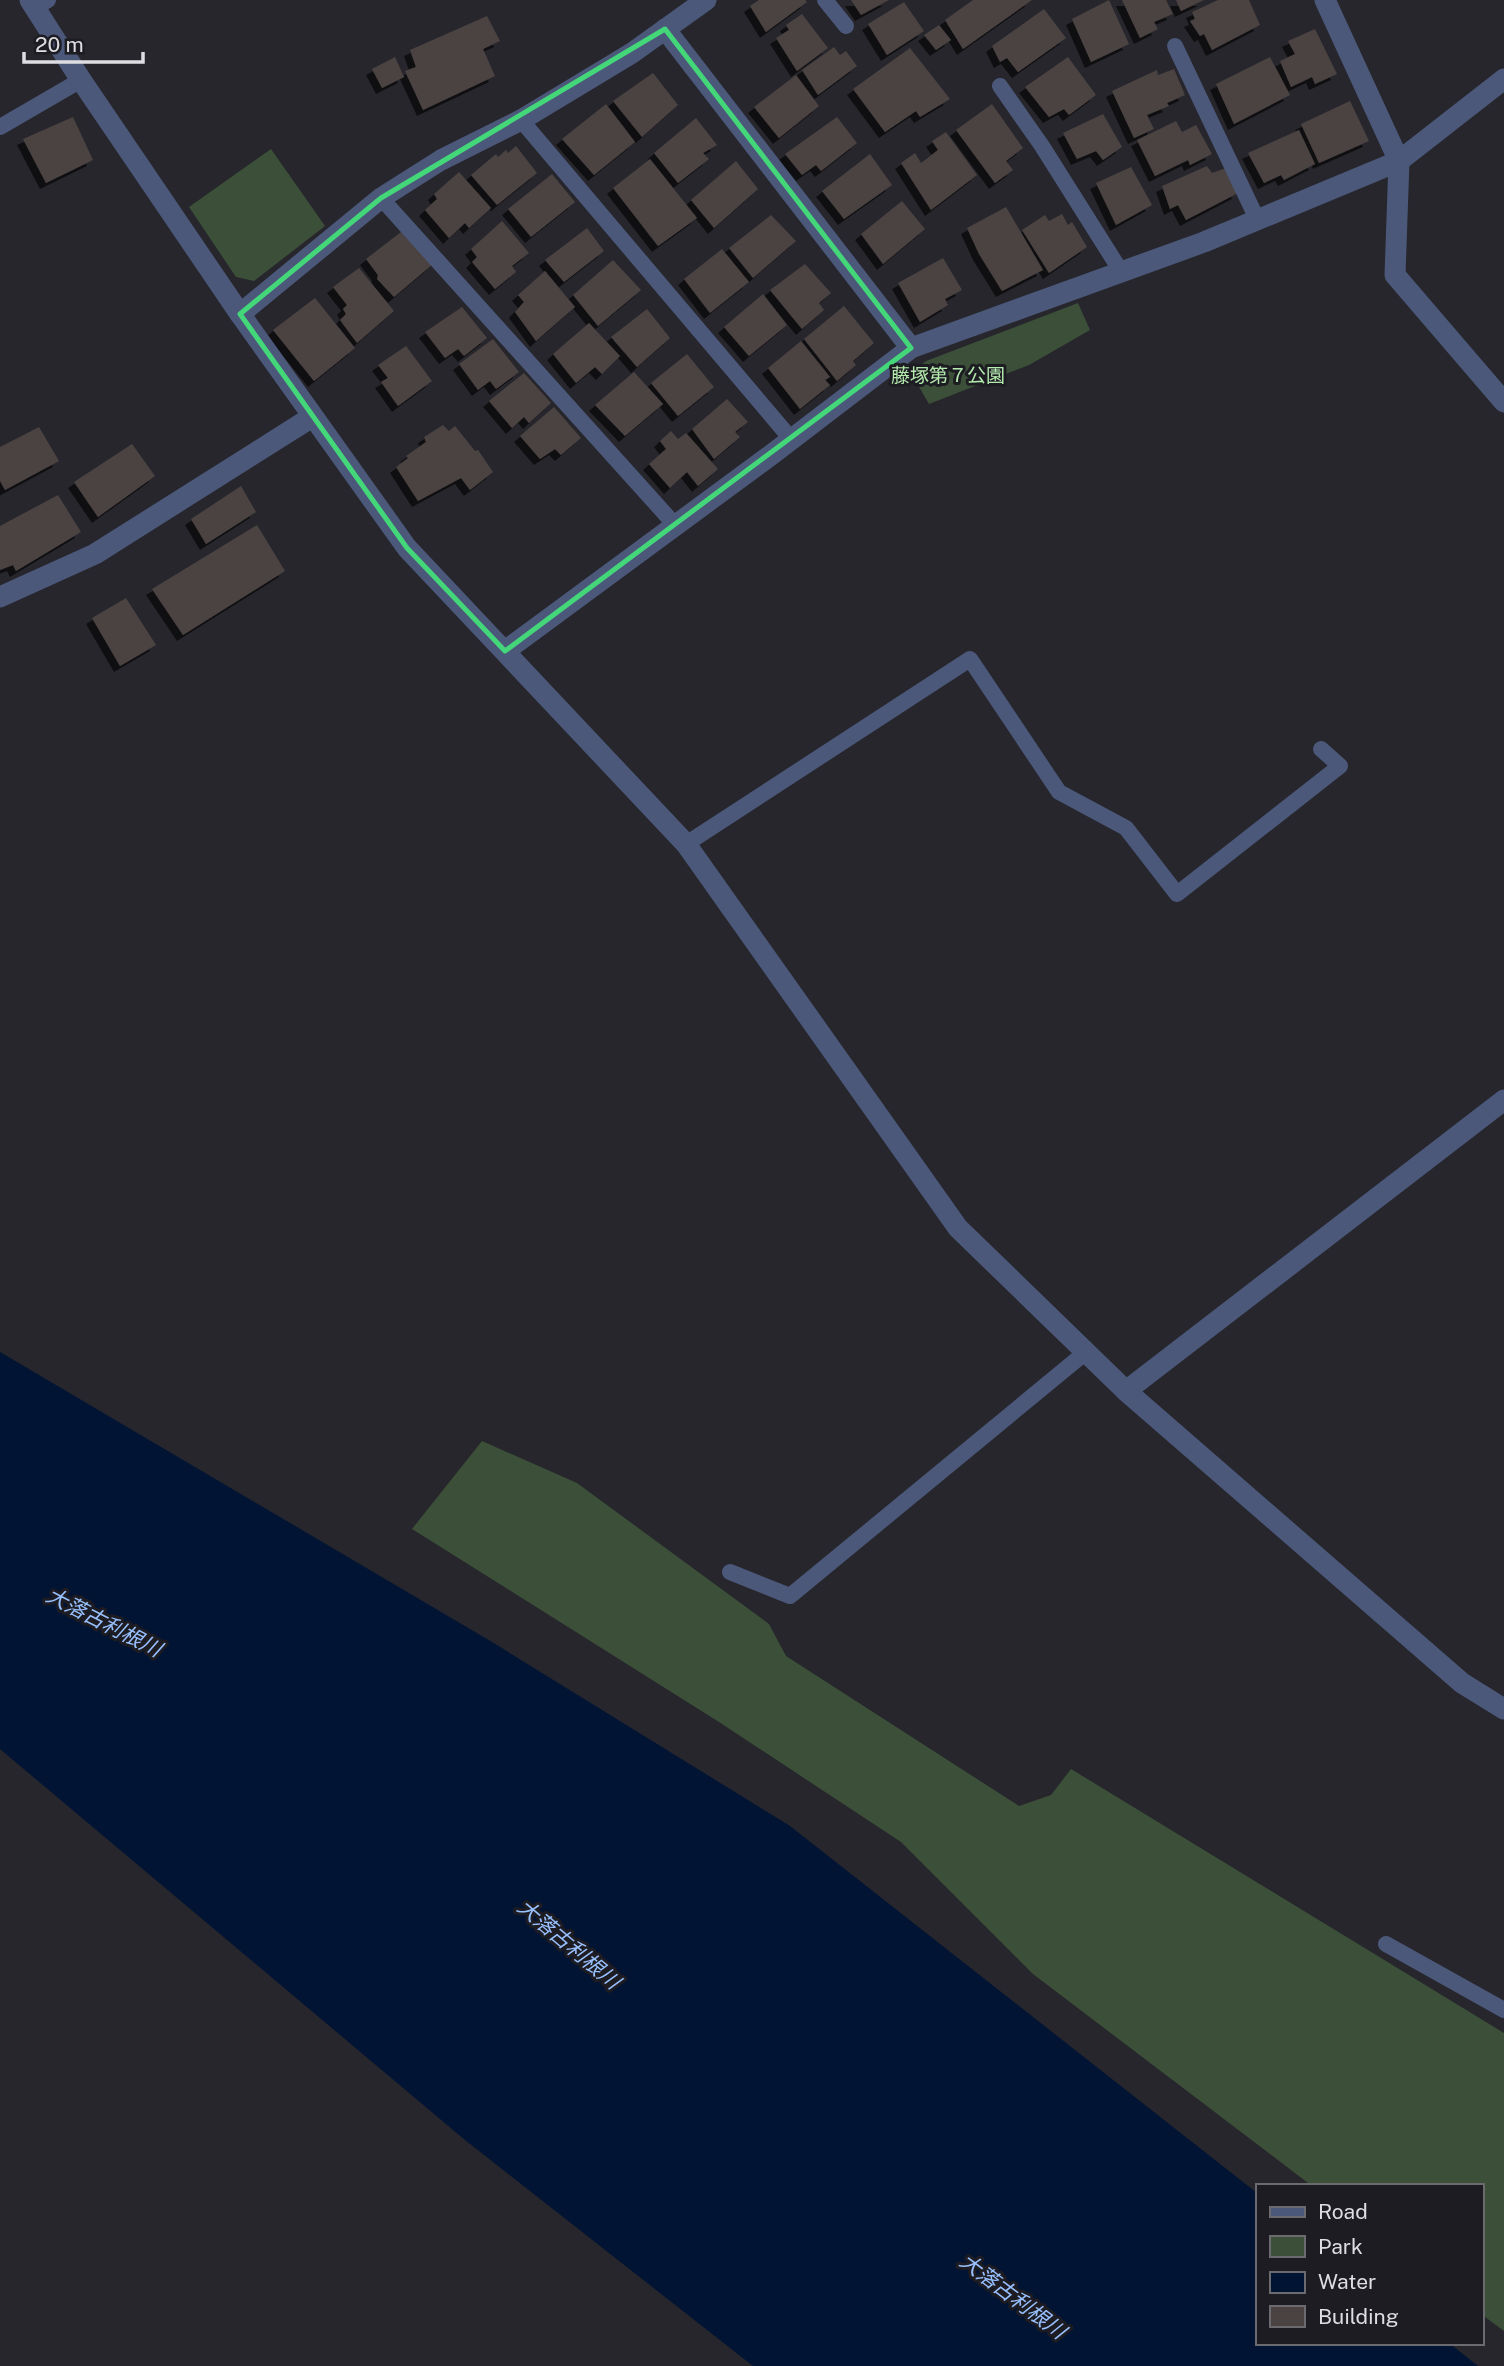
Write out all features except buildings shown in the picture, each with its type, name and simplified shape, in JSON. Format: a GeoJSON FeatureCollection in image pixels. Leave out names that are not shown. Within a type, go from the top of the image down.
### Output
{"type":"FeatureCollection","features":[{"type":"Feature","properties":{"kind":"street"},"geometry":{"type":"LineString","coordinates":[[240,314],[381,198],[441,160],[521,120],[632,53],[706,0]]}},
{"type":"Feature","properties":{"kind":"street"},"geometry":{"type":"LineString","coordinates":[[1325,0],[1399,161],[1395,275],[1504,402]]}},
{"type":"Feature","properties":{"kind":"street"},"geometry":{"type":"LineString","coordinates":[[38,3],[81,80],[240,314],[407,548],[686,844],[958,1228],[1126,1391],[1462,1683],[1504,1709]]}},
{"type":"Feature","properties":{"kind":"street"},"geometry":{"type":"LineString","coordinates":[[665,29],[911,348]]}},
{"type":"Feature","properties":{"kind":"street"},"geometry":{"type":"LineString","coordinates":[[505,651],[792,440],[911,348],[1204,242],[1399,161],[1504,79]]}},
{"type":"Feature","properties":{"kind":"street"},"geometry":{"type":"LineString","coordinates":[[0,597],[95,554],[312,417]]}},
{"type":"Feature","properties":{"kind":"street"},"geometry":{"type":"LineString","coordinates":[[1126,1391],[1504,1100]]}},
{"type":"Feature","properties":{"kind":"lane"},"geometry":{"type":"LineString","coordinates":[[825,0],[846,26]]}},
{"type":"Feature","properties":{"kind":"lane"},"geometry":{"type":"LineString","coordinates":[[1175,46],[1257,219]]}},
{"type":"Feature","properties":{"kind":"lane"},"geometry":{"type":"LineString","coordinates":[[0,127],[81,80]]}},
{"type":"Feature","properties":{"kind":"lane"},"geometry":{"type":"LineString","coordinates":[[1000,86],[1042,146],[1122,273]]}},
{"type":"Feature","properties":{"kind":"lane"},"geometry":{"type":"LineString","coordinates":[[521,120],[792,440]]}},
{"type":"Feature","properties":{"kind":"lane"},"geometry":{"type":"LineString","coordinates":[[381,198],[676,526]]}},
{"type":"Feature","properties":{"kind":"lane"},"geometry":{"type":"LineString","coordinates":[[686,844],[970,660],[1059,792],[1126,828],[1177,894],[1340,766],[1321,749]]}},
{"type":"Feature","properties":{"kind":"lane"},"geometry":{"type":"LineString","coordinates":[[730,1572],[790,1595],[1086,1352]]}},
{"type":"Feature","properties":{"kind":"lane"},"geometry":{"type":"LineString","coordinates":[[1386,1944],[1504,2010]]}},
{"type":"Feature","properties":{"kind":"highlighted area"},"geometry":{"type":"Polygon","coordinates":[[[665,29],[911,348],[505,651],[407,548],[240,314],[381,198],[665,29]]]}},
{"type":"Feature","properties":{"kind":"green space"},"geometry":{"type":"Polygon","coordinates":[[[271,149],[325,226],[254,281],[236,277],[189,207],[271,149]]]}},
{"type":"Feature","properties":{"kind":"green space","name":"藤塚第７公園"},"geometry":{"type":"Polygon","coordinates":[[[1078,303],[1090,330],[1029,365],[929,404],[911,373],[926,361],[1078,303]]]}},
{"type":"Feature","properties":{"kind":"green space"},"geometry":{"type":"Polygon","coordinates":[[[482,1441],[577,1483],[769,1624],[786,1656],[1019,1806],[1051,1795],[1071,1769],[1504,2033],[1504,2331],[1483,2315],[1483,2184],[1309,2184],[1033,1974],[901,1842],[719,1722],[412,1529],[482,1441]]]}},
{"type":"Feature","properties":{"kind":"water","name":"大落古利根川"},"geometry":{"type":"Polygon","coordinates":[[[0,1352],[492,1642],[790,1826],[1256,2192],[1256,2345],[1452,2345],[1478,2366],[753,2366],[465,2140],[0,1749],[0,1352]]]}}]}
